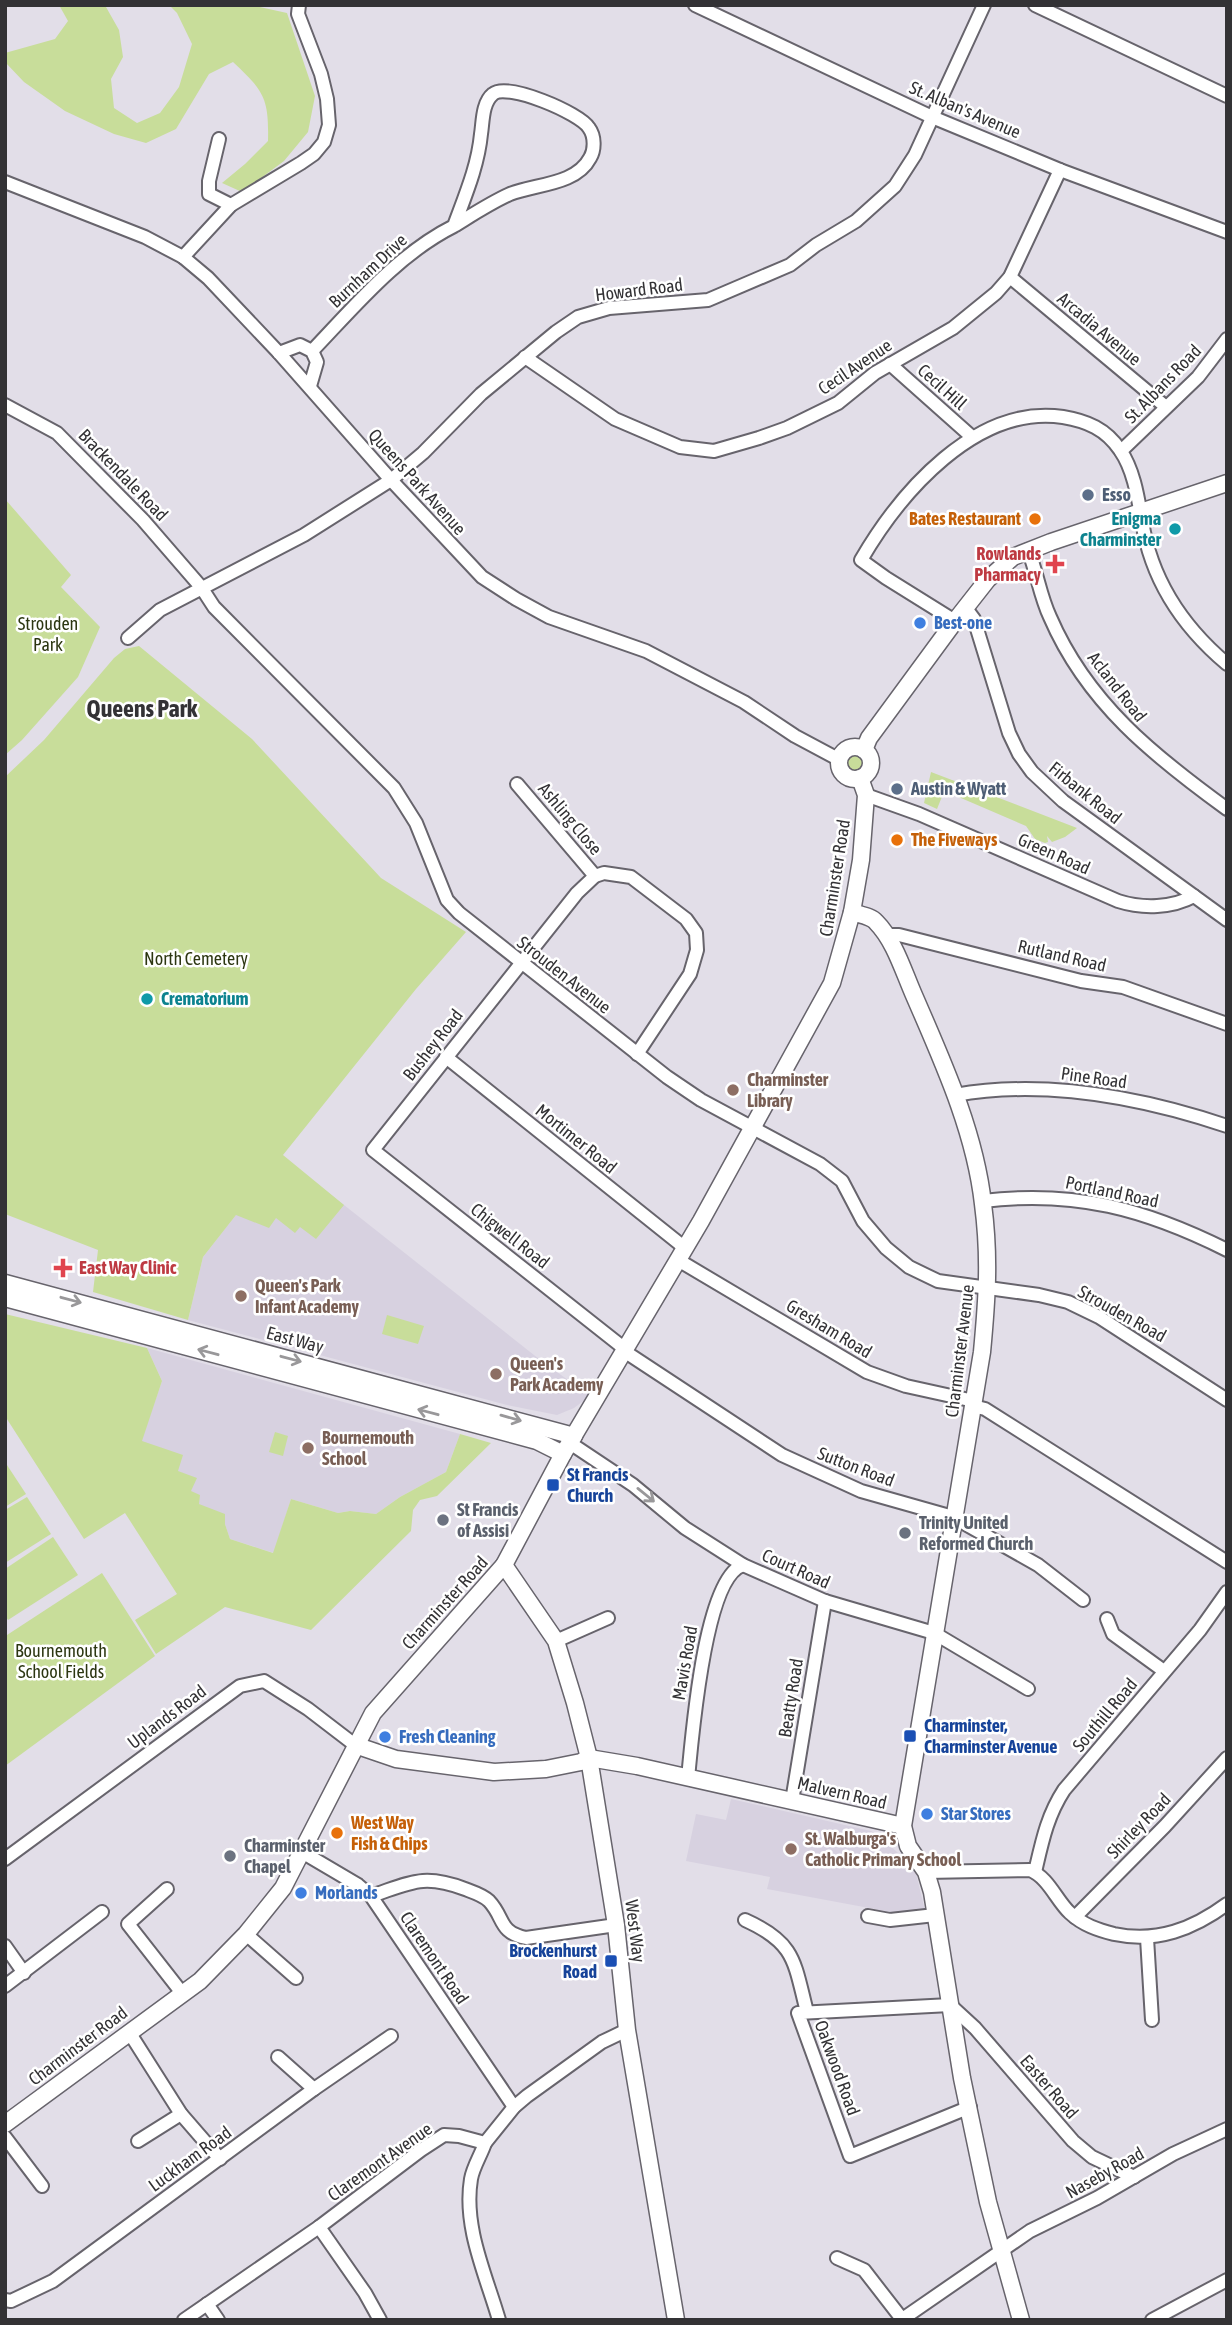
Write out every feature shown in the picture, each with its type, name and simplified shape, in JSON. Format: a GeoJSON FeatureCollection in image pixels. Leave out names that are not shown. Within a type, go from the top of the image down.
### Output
{"type":"FeatureCollection","features":[{"type":"Feature","properties":{"kind":"street"},"geometry":{"type":"LineString","coordinates":[[183,257],[230,205],[314,154],[328,133],[328,113],[321,74],[298,14],[299,5]]}},
{"type":"Feature","properties":{"kind":"street","name":"St. Alban's Avenue"},"geometry":{"type":"LineString","coordinates":[[695,5],[932,117],[1060,170],[1227,232]]}},
{"type":"Feature","properties":{"kind":"street","name":"Howard Road"},"geometry":{"type":"LineString","coordinates":[[201,587],[304,535],[391,480],[424,453],[481,394],[578,317],[609,308],[708,300],[790,265],[816,245],[856,221],[895,186],[915,155],[984,5]]}},
{"type":"Feature","properties":{"kind":"street"},"geometry":{"type":"LineString","coordinates":[[1035,5],[1227,96]]}},
{"type":"Feature","properties":{"kind":"street","name":"Burnham Drive"},"geometry":{"type":"LineString","coordinates":[[312,351],[397,265],[428,239],[454,226],[511,194],[578,173],[586,166],[593,152],[593,138],[589,127],[575,117],[527,96],[502,90],[494,93],[487,102],[478,160],[454,226]]}},
{"type":"Feature","properties":{"kind":"street"},"geometry":{"type":"LineString","coordinates":[[219,139],[209,181],[209,194],[230,205]]}},
{"type":"Feature","properties":{"kind":"street","name":"Cecil Avenue"},"geometry":{"type":"LineString","coordinates":[[525,357],[615,419],[680,447],[715,452],[787,428],[838,403],[875,373],[953,328],[996,293],[1010,277],[1060,170]]}},
{"type":"Feature","properties":{"kind":"street","name":"Queens Park Avenue"},"geometry":{"type":"LineString","coordinates":[[5,182],[145,237],[183,257],[208,278],[310,386],[391,480],[482,577],[549,617],[646,651],[744,702],[795,736],[839,760]]}},
{"type":"Feature","properties":{"kind":"street","name":"Arcadia Avenue"},"geometry":{"type":"LineString","coordinates":[[1010,277],[1166,407]]}},
{"type":"Feature","properties":{"kind":"street","name":"St. Albans Road"},"geometry":{"type":"LineString","coordinates":[[1121,451],[1198,377],[1227,339]]}},
{"type":"Feature","properties":{"kind":"street"},"geometry":{"type":"LineString","coordinates":[[279,353],[300,345],[312,351],[317,362],[310,386]]}},
{"type":"Feature","properties":{"kind":"street","name":"Cecil Hill"},"geometry":{"type":"LineString","coordinates":[[890,364],[972,437]]}},
{"type":"Feature","properties":{"kind":"street","name":"Brackendale Road"},"geometry":{"type":"LineString","coordinates":[[5,405],[57,433],[143,520],[201,587]]}},
{"type":"Feature","properties":{"kind":"street"},"geometry":{"type":"LineString","coordinates":[[955,621],[861,560],[889,517],[912,490],[972,437],[1011,421],[1052,415],[1087,421],[1105,432],[1121,451],[1134,485],[1155,570],[1165,590],[1197,637],[1227,664]]}},
{"type":"Feature","properties":{"kind":"street"},"geometry":{"type":"LineString","coordinates":[[864,750],[869,738],[965,607],[1013,557],[1227,483]]}},
{"type":"Feature","properties":{"kind":"street","name":"Acland Road"},"geometry":{"type":"LineString","coordinates":[[1028,550],[1050,617],[1063,644],[1098,695],[1137,739],[1227,809]]}},
{"type":"Feature","properties":{"kind":"street"},"geometry":{"type":"LineString","coordinates":[[128,638],[160,610],[201,587]]}},
{"type":"Feature","properties":{"kind":"street","name":"Strouden Avenue"},"geometry":{"type":"LineString","coordinates":[[201,587],[214,607],[394,788],[416,823],[447,900],[459,914],[637,1054],[701,1100],[820,1164],[842,1181],[863,1221],[886,1248],[909,1267],[937,1281],[989,1286]]}},
{"type":"Feature","properties":{"kind":"street","name":"Firbank Road"},"geometry":{"type":"LineString","coordinates":[[965,607],[974,619],[1009,733],[1032,772],[1063,801],[1195,896]]}},
{"type":"Feature","properties":{"kind":"street"},"geometry":{"type":"LineString","coordinates":[[849,749],[864,750],[870,766],[868,773],[851,779],[844,775],[839,760],[849,749]]}},
{"type":"Feature","properties":{"kind":"street","name":"Charminster Road"},"geometry":{"type":"LineString","coordinates":[[5,2124],[200,1980],[246,1934],[282,1888],[373,1713],[504,1565],[569,1444],[681,1254],[832,983],[852,912],[861,860],[866,795],[860,778]]}},
{"type":"Feature","properties":{"kind":"street","name":"Ashling Close"},"geometry":{"type":"LineString","coordinates":[[517,784],[595,876]]}},
{"type":"Feature","properties":{"kind":"street","name":"Green Road"},"geometry":{"type":"LineString","coordinates":[[866,795],[919,814],[1132,906],[1165,905],[1195,896]]}},
{"type":"Feature","properties":{"kind":"street"},"geometry":{"type":"LineString","coordinates":[[595,876],[604,873],[631,877],[686,919],[696,933],[697,950],[690,974],[637,1054]]}},
{"type":"Feature","properties":{"kind":"street","name":"Bushey Road"},"geometry":{"type":"LineString","coordinates":[[373,1150],[520,962],[576,893],[595,876]]}},
{"type":"Feature","properties":{"kind":"street"},"geometry":{"type":"LineString","coordinates":[[1195,896],[1227,920]]}},
{"type":"Feature","properties":{"kind":"street","name":"Charminster Avenue"},"geometry":{"type":"LineString","coordinates":[[852,912],[874,920],[886,935],[954,1095],[975,1161],[983,1201],[989,1286],[974,1404],[903,1826]]}},
{"type":"Feature","properties":{"kind":"street","name":"Rutland Road"},"geometry":{"type":"LineString","coordinates":[[886,935],[899,935],[1080,981],[1123,987],[1227,1024]]}},
{"type":"Feature","properties":{"kind":"street","name":"Mortimer Road"},"geometry":{"type":"LineString","coordinates":[[446,1057],[681,1254]]}},
{"type":"Feature","properties":{"kind":"street","name":"Pine Road"},"geometry":{"type":"LineString","coordinates":[[954,1095],[982,1090],[1041,1088],[1136,1101],[1227,1126]]}},
{"type":"Feature","properties":{"kind":"street","name":"Chigwell Road"},"geometry":{"type":"LineString","coordinates":[[373,1150],[625,1350]]}},
{"type":"Feature","properties":{"kind":"street","name":"Portland Road"},"geometry":{"type":"LineString","coordinates":[[983,1201],[1054,1197],[1096,1202],[1144,1214],[1190,1231],[1227,1250]]}},
{"type":"Feature","properties":{"kind":"street","name":"Gresham Road"},"geometry":{"type":"LineString","coordinates":[[681,1254],[867,1372],[906,1386],[974,1404],[992,1413],[1227,1562]]}},
{"type":"Feature","properties":{"kind":"street","name":"East Way"},"geometry":{"type":"LineString","coordinates":[[5,1283],[569,1444]]}},
{"type":"Feature","properties":{"kind":"street","name":"Strouden Road"},"geometry":{"type":"LineString","coordinates":[[989,1286],[1068,1303],[1099,1317],[1227,1400]]}},
{"type":"Feature","properties":{"kind":"street","name":"East Way"},"geometry":{"type":"LineString","coordinates":[[5,1298],[537,1441],[569,1444]]}},
{"type":"Feature","properties":{"kind":"street","name":"Sutton Road"},"geometry":{"type":"LineString","coordinates":[[625,1350],[782,1455],[860,1491],[953,1517],[1038,1565],[1083,1600]]}},
{"type":"Feature","properties":{"kind":"street","name":"Court Road"},"geometry":{"type":"LineString","coordinates":[[569,1444],[633,1485],[685,1528],[743,1564],[825,1601],[934,1633],[1028,1689]]}},
{"type":"Feature","properties":{"kind":"street","name":"Mavis Road"},"geometry":{"type":"LineString","coordinates":[[688,1778],[697,1691],[709,1625],[734,1570],[743,1564]]}},
{"type":"Feature","properties":{"kind":"street","name":"West Way"},"geometry":{"type":"LineString","coordinates":[[504,1565],[556,1641],[589,1758],[616,1924],[627,2030],[676,2320]]}},
{"type":"Feature","properties":{"kind":"street","name":"Southill Road"},"geometry":{"type":"LineString","coordinates":[[1035,1872],[1045,1827],[1053,1807],[1200,1630],[1227,1592]]}},
{"type":"Feature","properties":{"kind":"street","name":"Beatty Road"},"geometry":{"type":"LineString","coordinates":[[792,1801],[825,1601]]}},
{"type":"Feature","properties":{"kind":"street"},"geometry":{"type":"LineString","coordinates":[[556,1641],[608,1618]]}},
{"type":"Feature","properties":{"kind":"street"},"geometry":{"type":"LineString","coordinates":[[1107,1619],[1113,1634],[1164,1671]]}},
{"type":"Feature","properties":{"kind":"street","name":"Uplands Road"},"geometry":{"type":"LineString","coordinates":[[5,1859],[240,1686],[264,1681],[308,1709],[355,1745]]}},
{"type":"Feature","properties":{"kind":"street","name":"Malvern Road"},"geometry":{"type":"LineString","coordinates":[[355,1745],[396,1759],[494,1772],[546,1769],[589,1758],[903,1826],[908,1846],[926,1872],[962,2078],[988,2202],[1021,2320]]}},
{"type":"Feature","properties":{"kind":"street","name":"Shirley Road"},"geometry":{"type":"LineString","coordinates":[[1075,1917],[1165,1826],[1227,1758]]}},
{"type":"Feature","properties":{"kind":"street","name":"Claremont Road"},"geometry":{"type":"LineString","coordinates":[[302,1852],[358,1885],[371,1896],[514,2107]]}},
{"type":"Feature","properties":{"kind":"street"},"geometry":{"type":"LineString","coordinates":[[926,1872],[1010,1869],[1035,1872],[1075,1917],[1095,1929],[1124,1936],[1164,1936],[1189,1927],[1227,1904]]}},
{"type":"Feature","properties":{"kind":"street"},"geometry":{"type":"LineString","coordinates":[[371,1896],[411,1881],[429,1879],[458,1886],[479,1894],[490,1902],[505,1928],[513,1935],[526,1938],[616,1924]]}},
{"type":"Feature","properties":{"kind":"street"},"geometry":{"type":"LineString","coordinates":[[167,1889],[128,1924],[182,1993]]}},
{"type":"Feature","properties":{"kind":"street"},"geometry":{"type":"LineString","coordinates":[[5,1986],[102,1912]]}},
{"type":"Feature","properties":{"kind":"street"},"geometry":{"type":"LineString","coordinates":[[875,1921],[935,1915]]}},
{"type":"Feature","properties":{"kind":"street"},"geometry":{"type":"LineString","coordinates":[[745,1920],[782,1942],[794,1959],[807,2012]]}},
{"type":"Feature","properties":{"kind":"street"},"geometry":{"type":"LineString","coordinates":[[246,1934],[296,1978]]}},
{"type":"Feature","properties":{"kind":"street"},"geometry":{"type":"LineString","coordinates":[[1146,1938],[1152,2020]]}},
{"type":"Feature","properties":{"kind":"street"},"geometry":{"type":"LineString","coordinates":[[5,1946],[24,1973]]}},
{"type":"Feature","properties":{"kind":"street","name":"Oakwood Road"},"geometry":{"type":"LineString","coordinates":[[950,2005],[798,2013],[850,2156],[970,2107]]}},
{"type":"Feature","properties":{"kind":"street","name":"Easter Road"},"geometry":{"type":"LineString","coordinates":[[950,2005],[975,2028],[1073,2141],[1092,2157],[1134,2177]]}},
{"type":"Feature","properties":{"kind":"street"},"geometry":{"type":"LineString","coordinates":[[499,2320],[473,2232],[469,2207],[471,2177],[485,2143],[514,2107],[602,2042],[627,2030]]}},
{"type":"Feature","properties":{"kind":"street"},"geometry":{"type":"LineString","coordinates":[[129,2032],[181,2114],[220,2159]]}},
{"type":"Feature","properties":{"kind":"street","name":"Luckham Road"},"geometry":{"type":"LineString","coordinates":[[5,2300],[11,2301],[53,2281],[314,2088],[391,2036]]}},
{"type":"Feature","properties":{"kind":"street"},"geometry":{"type":"LineString","coordinates":[[278,2057],[314,2088]]}},
{"type":"Feature","properties":{"kind":"street"},"geometry":{"type":"LineString","coordinates":[[138,2141],[181,2114]]}},
{"type":"Feature","properties":{"kind":"street","name":"Naseby Road"},"geometry":{"type":"LineString","coordinates":[[901,2320],[1030,2231],[1060,2218],[1173,2154],[1227,2129]]}},
{"type":"Feature","properties":{"kind":"street","name":"Claremont Avenue"},"geometry":{"type":"LineString","coordinates":[[184,2320],[319,2227],[444,2135],[485,2143]]}},
{"type":"Feature","properties":{"kind":"street"},"geometry":{"type":"LineString","coordinates":[[5,2137],[42,2186]]}},
{"type":"Feature","properties":{"kind":"street"},"geometry":{"type":"LineString","coordinates":[[319,2227],[365,2293],[380,2320]]}},
{"type":"Feature","properties":{"kind":"street"},"geometry":{"type":"LineString","coordinates":[[837,2258],[864,2270],[901,2320]]}},
{"type":"Feature","properties":{"kind":"street"},"geometry":{"type":"LineString","coordinates":[[1152,2320],[1227,2280]]}},
{"type":"Feature","properties":{"kind":"street"},"geometry":{"type":"LineString","coordinates":[[207,2304],[218,2320]]}},
{"type":"Feature","properties":{"kind":"shaded area"},"geometry":{"type":"Polygon","coordinates":[[[282,1156],[539,1359],[590,1396],[574,1408],[557,1415],[507,1405],[188,1320],[203,1257],[282,1156]]]}},
{"type":"Feature","properties":{"kind":"shaded area","name":"Bournemouth School"},"geometry":{"type":"Polygon","coordinates":[[[147,1348],[460,1434],[446,1472],[400,1497],[376,1514],[350,1511],[338,1513],[291,1499],[274,1553],[230,1539],[225,1524],[199,1504],[178,1471],[141,1441],[162,1381],[147,1348]]]}},
{"type":"Feature","properties":{"kind":"shaded area","name":"St. Walburga's Catholic Primary School"},"geometry":{"type":"Polygon","coordinates":[[[731,1799],[871,1831],[915,1869],[925,1911],[896,1913],[767,1889],[770,1877],[686,1861],[696,1814],[726,1820],[731,1799]]]}},
{"type":"Feature","properties":{"kind":"green space"},"geometry":{"type":"Polygon","coordinates":[[[59,5],[106,7],[119,30],[123,57],[111,79],[114,108],[137,123],[160,113],[179,87],[192,44],[177,13],[169,5],[250,5],[287,13],[315,96],[308,132],[284,161],[242,192],[222,183],[268,141],[267,115],[266,105],[258,88],[233,62],[209,74],[176,129],[146,143],[114,134],[65,111],[24,82],[5,62],[5,53],[55,39],[68,21],[59,5]]]}},
{"type":"Feature","properties":{"kind":"green space","name":"Strouden Park"},"geometry":{"type":"Polygon","coordinates":[[[5,499],[71,575],[61,587],[100,627],[78,677],[22,740],[5,755],[5,499]]]}},
{"type":"Feature","properties":{"kind":"green space","name":"North Cemetery"},"geometry":{"type":"Polygon","coordinates":[[[139,646],[252,739],[381,878],[466,932],[416,989],[283,1155],[344,1205],[316,1239],[300,1227],[295,1233],[276,1218],[269,1228],[236,1215],[203,1257],[188,1320],[93,1292],[98,1250],[5,1214],[5,777],[44,740],[114,658],[125,649],[139,646]]]}},
{"type":"Feature","properties":{"kind":"green space"},"geometry":{"type":"Polygon","coordinates":[[[855,755],[861,757],[861,769],[855,771],[849,769],[847,763],[849,757],[855,755]]]}},
{"type":"Feature","properties":{"kind":"green space"},"geometry":{"type":"Polygon","coordinates":[[[931,772],[1077,828],[1052,842],[1047,836],[1048,842],[1045,843],[1035,839],[1026,826],[947,792],[943,794],[937,809],[924,803],[931,772]]]}},
{"type":"Feature","properties":{"kind":"green space"},"geometry":{"type":"Polygon","coordinates":[[[5,1314],[147,1348],[162,1381],[142,1441],[183,1455],[178,1471],[197,1478],[191,1491],[200,1495],[199,1504],[225,1514],[230,1539],[273,1553],[291,1499],[338,1513],[350,1511],[376,1514],[400,1497],[446,1472],[460,1434],[491,1443],[437,1496],[420,1500],[413,1510],[411,1531],[311,1630],[225,1607],[156,1654],[135,1620],[177,1594],[125,1513],[84,1539],[5,1416],[5,1314]]]}},
{"type":"Feature","properties":{"kind":"green space"},"geometry":{"type":"Polygon","coordinates":[[[387,1315],[424,1326],[418,1344],[382,1334],[387,1315]]]}},
{"type":"Feature","properties":{"kind":"green space"},"geometry":{"type":"Polygon","coordinates":[[[275,1432],[288,1436],[283,1456],[269,1452],[275,1432]]]}},
{"type":"Feature","properties":{"kind":"green space"},"geometry":{"type":"Polygon","coordinates":[[[5,1462],[26,1494],[5,1507],[5,1462]]]}},
{"type":"Feature","properties":{"kind":"green space"},"geometry":{"type":"Polygon","coordinates":[[[27,1497],[51,1534],[5,1563],[5,1510],[27,1497]]]}},
{"type":"Feature","properties":{"kind":"green space"},"geometry":{"type":"Polygon","coordinates":[[[53,1537],[78,1575],[8,1620],[5,1615],[5,1569],[53,1537]]]}},
{"type":"Feature","properties":{"kind":"green space","name":"Bournemouth School Fields"},"geometry":{"type":"Polygon","coordinates":[[[102,1573],[155,1656],[5,1766],[5,1633],[7,1635],[102,1573]]]}},
{"type":"Feature","properties":{"kind":"place","name":"Esso"},"geometry":{"type":"Point","coordinates":[1088,495]}},
{"type":"Feature","properties":{"kind":"place","name":"Bates Restaurant"},"geometry":{"type":"Point","coordinates":[1035,519]}},
{"type":"Feature","properties":{"kind":"place","name":"Enigma Charminster"},"geometry":{"type":"Point","coordinates":[1175,529]}},
{"type":"Feature","properties":{"kind":"place","name":"Rowlands Pharmacy"},"geometry":{"type":"Point","coordinates":[1055,564]}},
{"type":"Feature","properties":{"kind":"place","name":"Best-one"},"geometry":{"type":"Point","coordinates":[920,623]}},
{"type":"Feature","properties":{"kind":"place","name":"Austin & Wyatt"},"geometry":{"type":"Point","coordinates":[897,789]}},
{"type":"Feature","properties":{"kind":"place","name":"The Fiveways"},"geometry":{"type":"Point","coordinates":[897,840]}},
{"type":"Feature","properties":{"kind":"place","name":"Crematorium"},"geometry":{"type":"Point","coordinates":[147,999]}},
{"type":"Feature","properties":{"kind":"place","name":"Charminster Library"},"geometry":{"type":"Point","coordinates":[733,1090]}},
{"type":"Feature","properties":{"kind":"place","name":"East Way Clinic"},"geometry":{"type":"Point","coordinates":[63,1268]}},
{"type":"Feature","properties":{"kind":"place","name":"Queen's Park Infant Academy"},"geometry":{"type":"Point","coordinates":[241,1296]}},
{"type":"Feature","properties":{"kind":"place","name":"Queen's Park Academy"},"geometry":{"type":"Point","coordinates":[496,1374]}},
{"type":"Feature","properties":{"kind":"place","name":"Bournemouth School"},"geometry":{"type":"Point","coordinates":[308,1448]}},
{"type":"Feature","properties":{"kind":"place","name":"St Francis Church"},"geometry":{"type":"Point","coordinates":[553,1485]}},
{"type":"Feature","properties":{"kind":"place","name":"St Francis of Assisi"},"geometry":{"type":"Point","coordinates":[443,1520]}},
{"type":"Feature","properties":{"kind":"place","name":"Trinity United Reformed Church"},"geometry":{"type":"Point","coordinates":[905,1533]}},
{"type":"Feature","properties":{"kind":"place","name":"Charminster, Charminster Avenue"},"geometry":{"type":"Point","coordinates":[910,1736]}},
{"type":"Feature","properties":{"kind":"place","name":"Fresh Cleaning"},"geometry":{"type":"Point","coordinates":[385,1737]}},
{"type":"Feature","properties":{"kind":"place","name":"Star Stores"},"geometry":{"type":"Point","coordinates":[927,1814]}},
{"type":"Feature","properties":{"kind":"place","name":"West Way Fish & Chips"},"geometry":{"type":"Point","coordinates":[337,1833]}},
{"type":"Feature","properties":{"kind":"place","name":"St. Walburga's Catholic Primary School"},"geometry":{"type":"Point","coordinates":[791,1849]}},
{"type":"Feature","properties":{"kind":"place","name":"Charminster Chapel"},"geometry":{"type":"Point","coordinates":[230,1856]}},
{"type":"Feature","properties":{"kind":"place","name":"Morlands"},"geometry":{"type":"Point","coordinates":[301,1893]}},
{"type":"Feature","properties":{"kind":"place","name":"Brockenhurst Road"},"geometry":{"type":"Point","coordinates":[611,1961]}},
{"type":"Feature","properties":{"kind":"district","name":"Queens Park"},"geometry":{"type":"Point","coordinates":[142,709]}}]}
